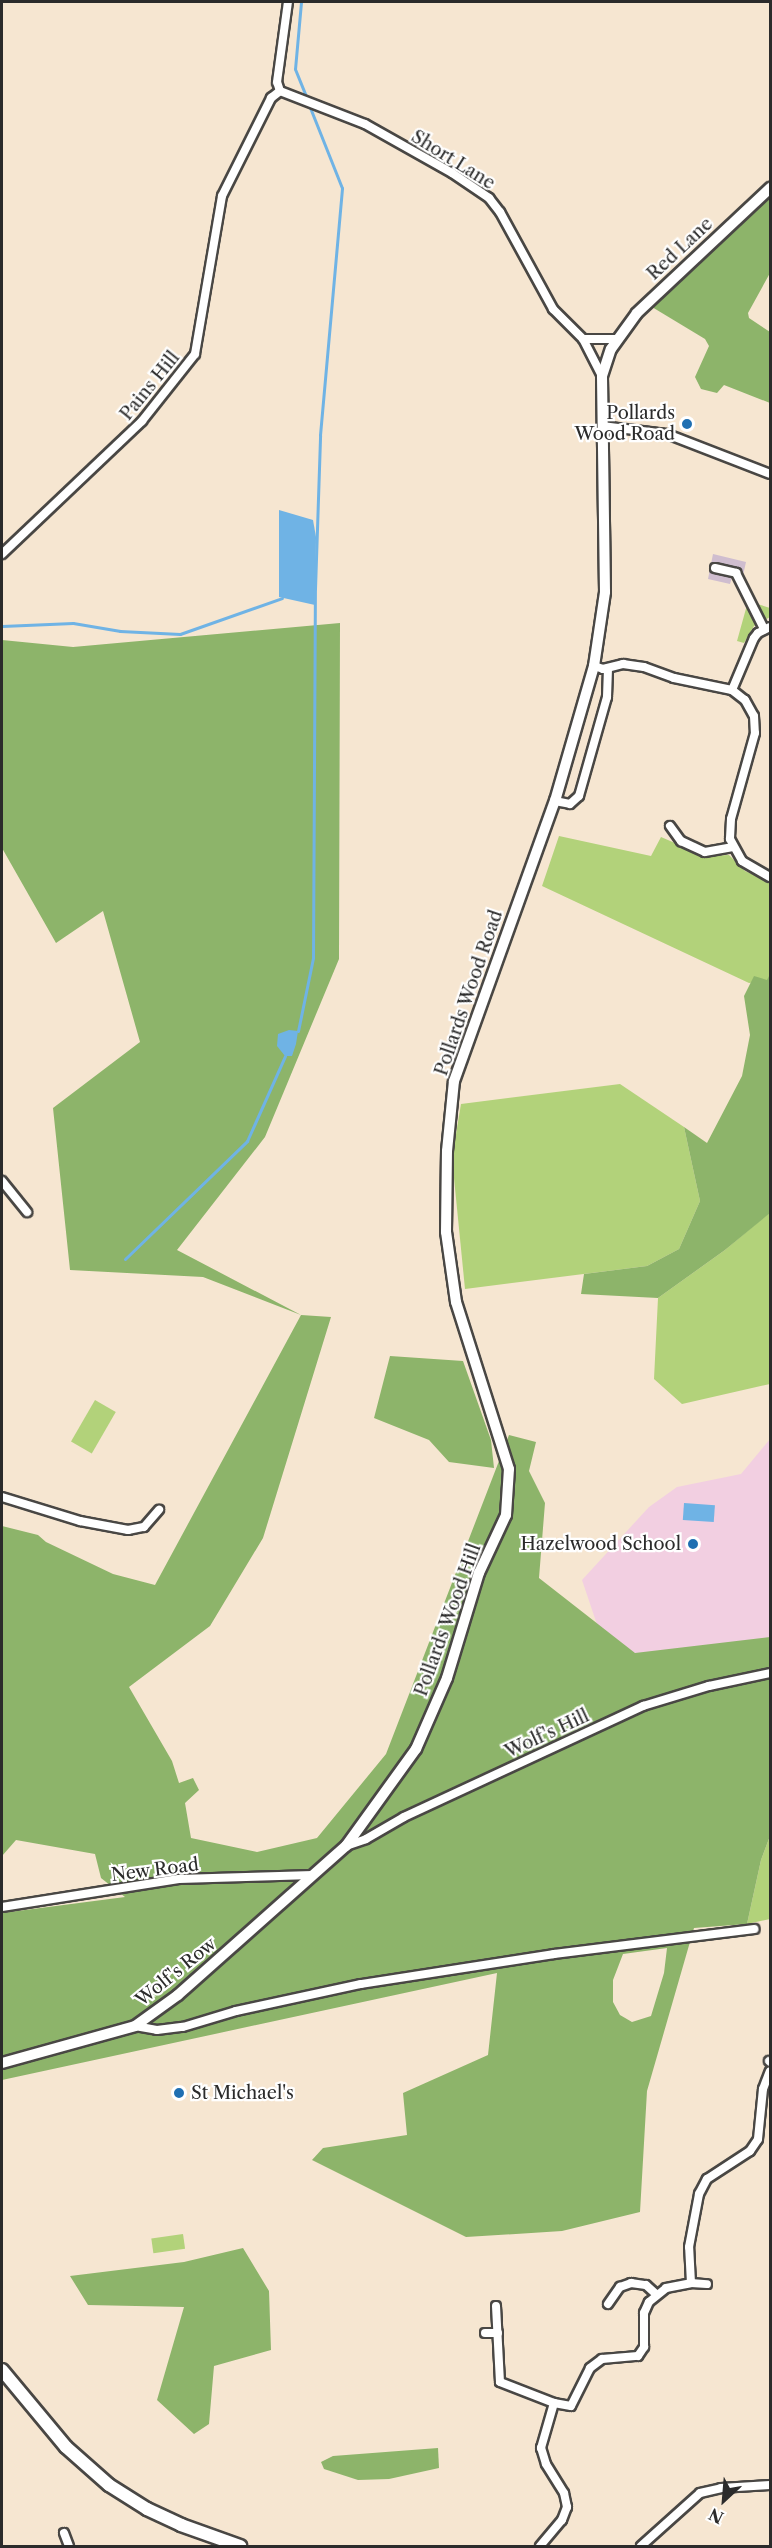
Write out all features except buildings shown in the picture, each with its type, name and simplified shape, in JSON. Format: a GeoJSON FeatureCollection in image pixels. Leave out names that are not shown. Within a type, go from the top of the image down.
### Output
{"type":"FeatureCollection","features":[{"type":"Feature","properties":{"kind":"main road"},"geometry":{"type":"LineString","coordinates":[[2,2370],[66,2447],[110,2485],[164,2517],[240,2547]]}},
{"type":"Feature","properties":{"kind":"street"},"geometry":{"type":"LineString","coordinates":[[280,91],[277,82],[288,2]]}},
{"type":"Feature","properties":{"kind":"street","name":"Short Lane"},"geometry":{"type":"LineString","coordinates":[[280,91],[365,124],[452,173],[489,198],[500,212],[553,309],[584,339],[602,376]]}},
{"type":"Feature","properties":{"kind":"street","name":"Pains Hill"},"geometry":{"type":"LineString","coordinates":[[2,554],[128,437],[164,396],[195,354],[222,196],[266,108],[280,91]]}},
{"type":"Feature","properties":{"kind":"street","name":"Red Lane"},"geometry":{"type":"LineString","coordinates":[[617,339],[649,300],[771,188]]}},
{"type":"Feature","properties":{"kind":"street"},"geometry":{"type":"LineString","coordinates":[[584,339],[617,339]]}},
{"type":"Feature","properties":{"kind":"street","name":"Pollards Wood Road"},"geometry":{"type":"LineString","coordinates":[[459,1309],[446,1232],[447,1151],[454,1081],[555,801],[594,666],[605,592],[602,376],[606,361],[617,339]]}},
{"type":"Feature","properties":{"kind":"street"},"geometry":{"type":"LineString","coordinates":[[602,426],[674,436],[771,474]]}},
{"type":"Feature","properties":{"kind":"street"},"geometry":{"type":"LineString","coordinates":[[715,568],[736,573],[767,628],[754,638],[732,690]]}},
{"type":"Feature","properties":{"kind":"street"},"geometry":{"type":"LineString","coordinates":[[594,666],[608,668],[633,665],[674,678],[732,690],[746,700],[755,724],[729,830],[732,847],[749,867],[771,878]]}},
{"type":"Feature","properties":{"kind":"street"},"geometry":{"type":"LineString","coordinates":[[555,801],[570,804],[579,796],[607,697],[608,668]]}},
{"type":"Feature","properties":{"kind":"street"},"geometry":{"type":"LineString","coordinates":[[670,826],[681,841],[705,852],[732,847]]}},
{"type":"Feature","properties":{"kind":"street"},"geometry":{"type":"LineString","coordinates":[[2,1181],[27,1212]]}},
{"type":"Feature","properties":{"kind":"street","name":"Pollards Wood Hill"},"geometry":{"type":"LineString","coordinates":[[314,1875],[346,1846],[416,1749],[447,1678],[479,1573],[506,1515],[509,1469],[459,1309]]}},
{"type":"Feature","properties":{"kind":"street"},"geometry":{"type":"LineString","coordinates":[[2,1497],[80,1521],[128,1530],[144,1527],[159,1510]]}},
{"type":"Feature","properties":{"kind":"street","name":"Wolf's Hill"},"geometry":{"type":"LineString","coordinates":[[346,1846],[366,1839],[404,1817],[643,1706],[709,1686],[771,1673]]}},
{"type":"Feature","properties":{"kind":"street","name":"New Road"},"geometry":{"type":"LineString","coordinates":[[2,1907],[179,1879],[314,1875]]}},
{"type":"Feature","properties":{"kind":"street","name":"Wolf's Row"},"geometry":{"type":"LineString","coordinates":[[2,2063],[135,2026],[178,1995],[314,1875]]}},
{"type":"Feature","properties":{"kind":"street"},"geometry":{"type":"LineString","coordinates":[[135,2026],[157,2030],[183,2027],[236,2011],[361,1984],[554,1954],[754,1929]]}},
{"type":"Feature","properties":{"kind":"street"},"geometry":{"type":"LineString","coordinates":[[691,2283],[689,2247],[699,2194],[707,2179],[750,2151],[758,2139],[763,2089],[771,2071]]}},
{"type":"Feature","properties":{"kind":"street"},"geometry":{"type":"LineString","coordinates":[[608,2304],[620,2288],[631,2283],[646,2285],[656,2294]]}},
{"type":"Feature","properties":{"kind":"street"},"geometry":{"type":"LineString","coordinates":[[496,2306],[500,2382],[554,2403],[571,2406],[590,2368],[602,2359],[638,2356],[644,2347],[644,2313],[656,2294],[666,2288],[691,2283],[707,2284]]}},
{"type":"Feature","properties":{"kind":"street"},"geometry":{"type":"LineString","coordinates":[[485,2333],[498,2333]]}},
{"type":"Feature","properties":{"kind":"street"},"geometry":{"type":"LineString","coordinates":[[540,2547],[562,2520],[567,2507],[564,2493],[546,2464],[541,2448],[554,2403]]}},
{"type":"Feature","properties":{"kind":"street"},"geometry":{"type":"LineString","coordinates":[[641,2547],[700,2493],[722,2488],[771,2485]]}},
{"type":"Feature","properties":{"kind":"street"},"geometry":{"type":"LineString","coordinates":[[64,2533],[69,2547]]}},
{"type":"Feature","properties":{"kind":"shaded area"},"geometry":{"type":"Polygon","coordinates":[[[713,554],[746,562],[742,580],[732,577],[730,584],[708,579],[713,554]]]}},
{"type":"Feature","properties":{"kind":"shaded area","name":"Hazelwood School"},"geometry":{"type":"Polygon","coordinates":[[[770,1439],[770,1658],[612,1669],[582,1580],[649,1507],[677,1487],[741,1474],[770,1439]]]}},
{"type":"Feature","properties":{"kind":"green space"},"geometry":{"type":"Polygon","coordinates":[[[770,195],[770,273],[748,313],[749,318],[770,332],[770,403],[724,385],[717,393],[701,389],[695,377],[709,346],[705,339],[652,307],[770,195]]]}},
{"type":"Feature","properties":{"kind":"green space"},"geometry":{"type":"Polygon","coordinates":[[[751,602],[770,608],[770,617],[754,626],[744,643],[737,641],[747,605],[751,602]]]}},
{"type":"Feature","properties":{"kind":"green space"},"geometry":{"type":"Polygon","coordinates":[[[340,623],[339,959],[265,1137],[177,1250],[301,1315],[203,1277],[70,1270],[53,1108],[140,1042],[103,911],[56,943],[2,848],[2,640],[73,647],[340,623]]]}},
{"type":"Feature","properties":{"kind":"green space"},"geometry":{"type":"Polygon","coordinates":[[[559,836],[651,856],[661,837],[705,856],[729,855],[745,871],[770,882],[770,974],[768,981],[749,983],[542,886],[559,836]]]}},
{"type":"Feature","properties":{"kind":"green space"},"geometry":{"type":"Polygon","coordinates":[[[770,974],[770,1213],[725,1250],[658,1298],[581,1294],[584,1274],[647,1266],[679,1249],[700,1201],[684,1127],[707,1143],[742,1076],[750,1035],[744,996],[754,976],[767,980],[770,974]]]}},
{"type":"Feature","properties":{"kind":"green space"},"geometry":{"type":"Polygon","coordinates":[[[620,1084],[684,1127],[700,1201],[679,1249],[647,1266],[465,1289],[452,1158],[461,1104],[620,1084]]]}},
{"type":"Feature","properties":{"kind":"green space"},"geometry":{"type":"Polygon","coordinates":[[[769,1213],[770,1384],[682,1404],[654,1379],[658,1298],[725,1250],[769,1213]]]}},
{"type":"Feature","properties":{"kind":"green space"},"geometry":{"type":"Polygon","coordinates":[[[301,1315],[331,1317],[263,1538],[210,1626],[129,1687],[172,1761],[179,1783],[193,1778],[199,1790],[185,1803],[191,1838],[257,1852],[317,1838],[386,1754],[509,1435],[536,1442],[529,1471],[545,1503],[539,1578],[635,1653],[770,1637],[770,1836],[761,1860],[747,1924],[694,1928],[647,2091],[640,2212],[562,2231],[466,2237],[312,2160],[323,2148],[407,2135],[403,2093],[488,2055],[497,1973],[2,2080],[2,1913],[125,1897],[101,1878],[95,1854],[16,1840],[2,1856],[2,1526],[38,1535],[46,1542],[113,1574],[155,1585],[301,1315]],[[667,1948],[623,1954],[613,1980],[613,2002],[620,2015],[632,2022],[651,2016],[664,1973],[667,1948]]]}},
{"type":"Feature","properties":{"kind":"green space"},"geometry":{"type":"Polygon","coordinates":[[[390,1356],[463,1361],[491,1440],[494,1468],[449,1462],[429,1440],[374,1418],[390,1356]]]}},
{"type":"Feature","properties":{"kind":"green space"},"geometry":{"type":"Polygon","coordinates":[[[95,1400],[116,1412],[92,1454],[71,1442],[95,1400]]]}},
{"type":"Feature","properties":{"kind":"green space"},"geometry":{"type":"Polygon","coordinates":[[[770,1836],[770,1919],[747,1924],[761,1860],[770,1836]]]}},
{"type":"Feature","properties":{"kind":"green space"},"geometry":{"type":"Polygon","coordinates":[[[183,2234],[185,2249],[153,2253],[151,2238],[183,2234]]]}},
{"type":"Feature","properties":{"kind":"green space"},"geometry":{"type":"Polygon","coordinates":[[[243,2248],[269,2291],[271,2350],[214,2366],[209,2424],[194,2434],[157,2400],[184,2307],[88,2305],[70,2276],[184,2262],[243,2248]]]}},
{"type":"Feature","properties":{"kind":"green space"},"geometry":{"type":"Polygon","coordinates":[[[438,2448],[439,2468],[389,2479],[358,2480],[324,2469],[321,2462],[333,2456],[438,2448]]]}},
{"type":"Feature","properties":{"kind":"water"},"geometry":{"type":"Polygon","coordinates":[[[279,510],[313,520],[316,537],[315,605],[279,597],[279,510]]]}},
{"type":"Feature","properties":{"kind":"water"},"geometry":{"type":"Polygon","coordinates":[[[289,1030],[298,1031],[292,1056],[285,1056],[277,1046],[278,1034],[289,1030]]]}},
{"type":"Feature","properties":{"kind":"water"},"geometry":{"type":"Polygon","coordinates":[[[684,1503],[715,1505],[714,1522],[683,1520],[684,1503]]]}},
{"type":"Feature","properties":{"kind":"waterway"},"geometry":{"type":"LineString","coordinates":[[301,2],[295,69],[307,99]]}},
{"type":"Feature","properties":{"kind":"waterway"},"geometry":{"type":"LineString","coordinates":[[298,1031],[313,958],[315,589],[320,435],[342,188],[309,105]]}},
{"type":"Feature","properties":{"kind":"waterway"},"geometry":{"type":"LineString","coordinates":[[2,626],[73,623],[120,631],[180,634],[282,598]]}},
{"type":"Feature","properties":{"kind":"waterway"},"geometry":{"type":"LineString","coordinates":[[125,1259],[247,1141],[285,1056]]}},
{"type":"Feature","properties":{"kind":"place","name":"Pollards Wood Road"},"geometry":{"type":"Point","coordinates":[687,424]}},
{"type":"Feature","properties":{"kind":"place","name":"Hazelwood School"},"geometry":{"type":"Point","coordinates":[693,1544]}},
{"type":"Feature","properties":{"kind":"place","name":"St Michael's"},"geometry":{"type":"Point","coordinates":[179,2093]}}]}
